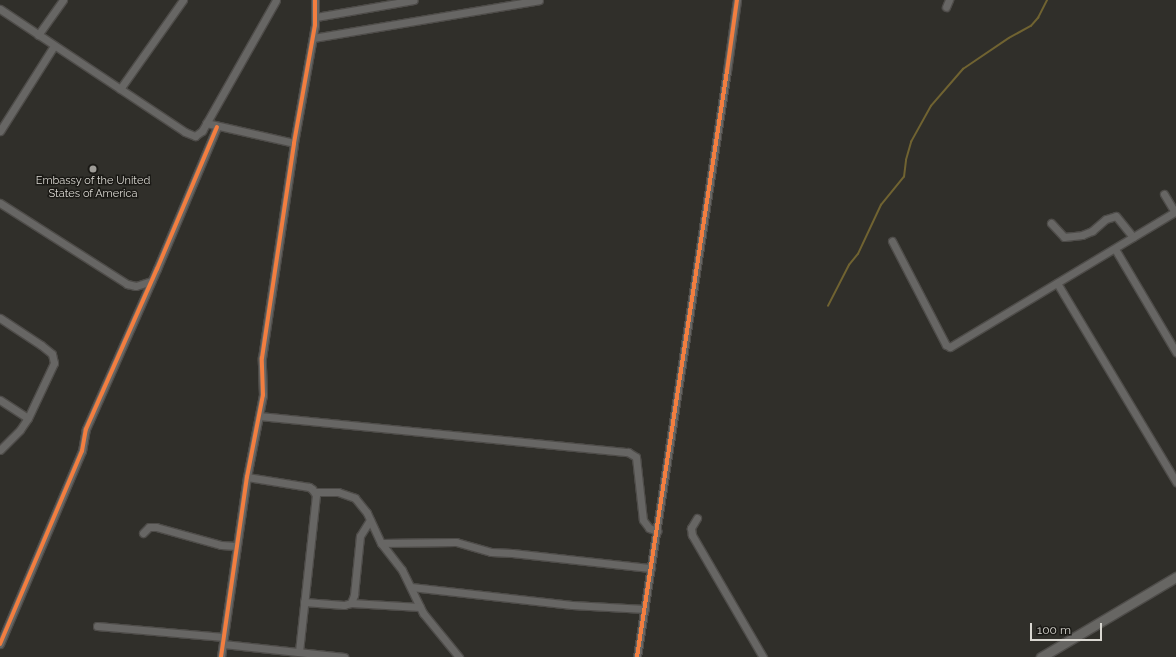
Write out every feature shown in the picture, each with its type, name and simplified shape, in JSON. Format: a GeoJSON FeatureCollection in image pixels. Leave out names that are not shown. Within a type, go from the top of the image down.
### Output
{"type":"FeatureCollection","features":[{"type":"Feature","properties":{"kind":"main road"},"geometry":{"type":"LineString","coordinates":[[1041,657],[1176,577]]}},
{"type":"Feature","properties":{"kind":"street"},"geometry":{"type":"LineString","coordinates":[[38,35],[63,0]]}},
{"type":"Feature","properties":{"kind":"street"},"geometry":{"type":"LineString","coordinates":[[120,89],[182,0]]}},
{"type":"Feature","properties":{"kind":"street"},"geometry":{"type":"LineString","coordinates":[[0,9],[191,135],[199,134],[206,123],[276,0]]}},
{"type":"Feature","properties":{"kind":"street"},"geometry":{"type":"LineString","coordinates":[[221,657],[247,477],[263,395],[262,358],[294,143],[313,38],[316,17],[315,0]]}},
{"type":"Feature","properties":{"kind":"street"},"geometry":{"type":"LineString","coordinates":[[316,17],[414,0]]}},
{"type":"Feature","properties":{"kind":"street"},"geometry":{"type":"LineString","coordinates":[[313,38],[539,0]]}},
{"type":"Feature","properties":{"kind":"street"},"geometry":{"type":"LineString","coordinates":[[636,657],[645,609],[728,71],[737,0]]}},
{"type":"Feature","properties":{"kind":"street"},"geometry":{"type":"LineString","coordinates":[[0,131],[54,46]]}},
{"type":"Feature","properties":{"kind":"street"},"geometry":{"type":"LineString","coordinates":[[206,123],[217,127],[294,143]]}},
{"type":"Feature","properties":{"kind":"street"},"geometry":{"type":"LineString","coordinates":[[0,644],[82,451],[86,428],[203,163],[217,127]]}},
{"type":"Feature","properties":{"kind":"street"},"geometry":{"type":"LineString","coordinates":[[892,241],[946,345],[950,347],[1024,301],[1176,212],[1164,194]]}},
{"type":"Feature","properties":{"kind":"street"},"geometry":{"type":"LineString","coordinates":[[0,203],[128,284],[136,286],[151,281]]}},
{"type":"Feature","properties":{"kind":"street"},"geometry":{"type":"LineString","coordinates":[[1052,223],[1064,237],[1082,235],[1092,231],[1106,219],[1116,216],[1133,237]]}},
{"type":"Feature","properties":{"kind":"street"},"geometry":{"type":"LineString","coordinates":[[1115,249],[1176,352]]}},
{"type":"Feature","properties":{"kind":"street"},"geometry":{"type":"LineString","coordinates":[[1057,283],[1176,482]]}},
{"type":"Feature","properties":{"kind":"street"},"geometry":{"type":"LineString","coordinates":[[0,318],[41,345],[54,358],[54,363],[28,418],[20,430],[0,450]]}},
{"type":"Feature","properties":{"kind":"street"},"geometry":{"type":"LineString","coordinates":[[0,400],[28,418]]}},
{"type":"Feature","properties":{"kind":"street"},"geometry":{"type":"LineString","coordinates":[[259,416],[628,452],[636,457],[644,520],[649,528],[657,531]]}},
{"type":"Feature","properties":{"kind":"street"},"geometry":{"type":"LineString","coordinates":[[247,477],[309,487],[315,492],[338,492],[351,495],[359,502],[381,543],[402,570],[420,607],[430,623],[459,657]]}},
{"type":"Feature","properties":{"kind":"street"},"geometry":{"type":"LineString","coordinates":[[299,651],[316,499],[315,492]]}},
{"type":"Feature","properties":{"kind":"street"},"geometry":{"type":"LineString","coordinates":[[697,518],[691,528],[692,535],[763,657]]}},
{"type":"Feature","properties":{"kind":"street"},"geometry":{"type":"LineString","coordinates":[[351,603],[354,595],[360,536],[370,520]]}},
{"type":"Feature","properties":{"kind":"street"},"geometry":{"type":"LineString","coordinates":[[143,533],[149,527],[156,527],[220,545],[236,546]]}},
{"type":"Feature","properties":{"kind":"street"},"geometry":{"type":"LineString","coordinates":[[381,543],[456,542],[491,552],[651,568]]}},
{"type":"Feature","properties":{"kind":"street"},"geometry":{"type":"LineString","coordinates":[[411,587],[572,605],[645,609]]}},
{"type":"Feature","properties":{"kind":"street"},"geometry":{"type":"LineString","coordinates":[[304,602],[344,605],[351,603],[420,607]]}},
{"type":"Feature","properties":{"kind":"street"},"geometry":{"type":"LineString","coordinates":[[97,626],[224,640],[344,657]]}},
{"type":"Feature","properties":{"kind":"waterway"},"geometry":{"type":"LineString","coordinates":[[828,306],[849,265],[858,254],[881,205],[904,177],[906,160],[911,142],[931,106],[963,69],[1009,38],[1031,26],[1038,18],[1047,0]]}},
{"type":"Feature","properties":{"kind":"cycle path"},"geometry":{"type":"LineString","coordinates":[[221,657],[247,477],[263,395],[262,358],[294,143],[315,25],[315,0]]}},
{"type":"Feature","properties":{"kind":"cycle path"},"geometry":{"type":"LineString","coordinates":[[637,657],[737,0]]}},
{"type":"Feature","properties":{"kind":"cycle path"},"geometry":{"type":"LineString","coordinates":[[0,644],[82,451],[86,429],[157,269],[217,127]]}},
{"type":"Feature","properties":{"kind":"place","name":"Embassy of the United States of America"},"geometry":{"type":"Point","coordinates":[93,169]}}]}
